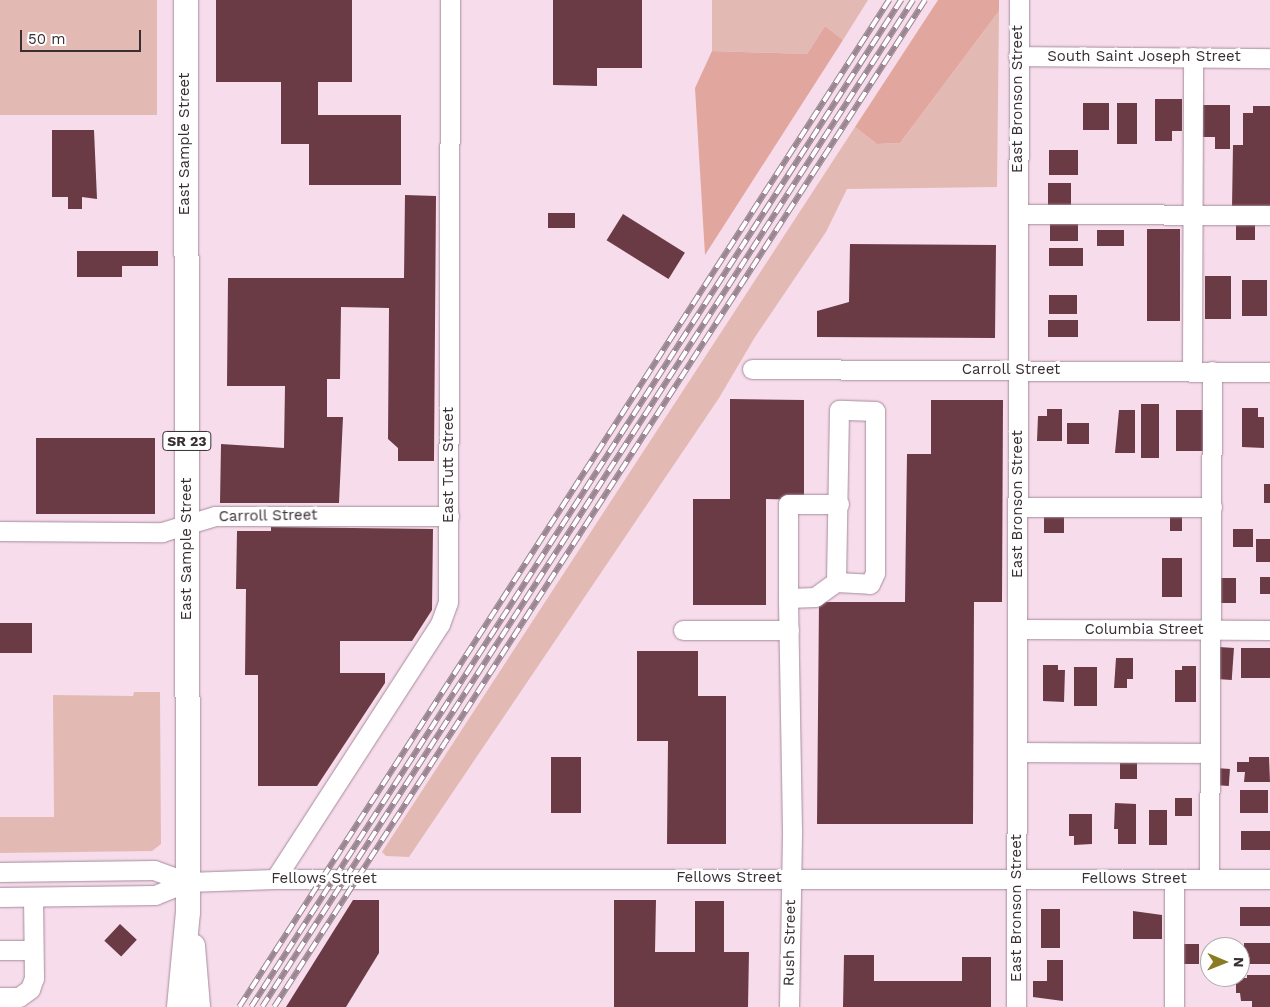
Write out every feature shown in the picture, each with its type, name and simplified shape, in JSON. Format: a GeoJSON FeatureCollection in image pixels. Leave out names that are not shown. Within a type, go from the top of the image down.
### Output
{"type":"FeatureCollection","features":[{"type":"Feature","properties":{"kind":"main road","name":"East Sample Street"},"geometry":{"type":"LineString","coordinates":[[179,1007],[188,912],[186,0]]}},
{"type":"Feature","properties":{"kind":"main road","name":"SR 23"},"geometry":{"type":"LineString","coordinates":[[188,912],[198,1007]]}},
{"type":"Feature","properties":{"kind":"street","name":"East Tutt Street"},"geometry":{"type":"LineString","coordinates":[[275,879],[444,615],[448,602],[450,0]]}},
{"type":"Feature","properties":{"kind":"street","name":"East Bronson Street"},"geometry":{"type":"LineString","coordinates":[[1016,1007],[1018,0]]}},
{"type":"Feature","properties":{"kind":"street","name":"South Saint Joseph Street"},"geometry":{"type":"LineString","coordinates":[[1018,56],[1270,58]]}},
{"type":"Feature","properties":{"kind":"street"},"geometry":{"type":"LineString","coordinates":[[1192,371],[1193,57]]}},
{"type":"Feature","properties":{"kind":"street"},"geometry":{"type":"LineString","coordinates":[[1018,214],[1270,215]]}},
{"type":"Feature","properties":{"kind":"street","name":"Carroll Street"},"geometry":{"type":"LineString","coordinates":[[752,369],[1270,372]]}},
{"type":"Feature","properties":{"kind":"street"},"geometry":{"type":"LineString","coordinates":[[1209,879],[1212,630],[1212,371]]}},
{"type":"Feature","properties":{"kind":"street"},"geometry":{"type":"LineString","coordinates":[[788,598],[815,597],[836,582],[870,584],[876,573],[875,411],[839,410],[839,504],[836,582]]}},
{"type":"Feature","properties":{"kind":"street","name":"Rush Street"},"geometry":{"type":"LineString","coordinates":[[789,1007],[791,878],[788,504],[839,504]]}},
{"type":"Feature","properties":{"kind":"street"},"geometry":{"type":"LineString","coordinates":[[1018,508],[1212,508]]}},
{"type":"Feature","properties":{"kind":"street","name":"Carroll Street"},"geometry":{"type":"LineString","coordinates":[[0,531],[162,532],[214,516],[449,516]]}},
{"type":"Feature","properties":{"kind":"street","name":"Columbia Street"},"geometry":{"type":"LineString","coordinates":[[1018,629],[1270,630]]}},
{"type":"Feature","properties":{"kind":"street"},"geometry":{"type":"LineString","coordinates":[[683,630],[789,630]]}},
{"type":"Feature","properties":{"kind":"street"},"geometry":{"type":"LineString","coordinates":[[1017,752],[1210,753]]}},
{"type":"Feature","properties":{"kind":"street","name":"Fellows Street"},"geometry":{"type":"LineString","coordinates":[[0,872],[154,870],[187,882]]}},
{"type":"Feature","properties":{"kind":"street","name":"Fellows Street"},"geometry":{"type":"LineString","coordinates":[[0,896],[155,895],[187,882],[275,879],[1017,878],[1270,880]]}},
{"type":"Feature","properties":{"kind":"street"},"geometry":{"type":"LineString","coordinates":[[1174,879],[1174,1007]]}},
{"type":"Feature","properties":{"kind":"street"},"geometry":{"type":"LineString","coordinates":[[0,996],[19,997],[30,989],[34,978],[33,897]]}},
{"type":"Feature","properties":{"kind":"street"},"geometry":{"type":"LineString","coordinates":[[0,950],[33,950]]}},
{"type":"Feature","properties":{"kind":"shaded area"},"geometry":{"type":"Polygon","coordinates":[[[0,0],[157,0],[157,115],[0,115],[0,0]]]}},
{"type":"Feature","properties":{"kind":"shaded area"},"geometry":{"type":"Polygon","coordinates":[[[712,0],[868,0],[843,40],[825,26],[807,54],[712,51],[712,0]]]}},
{"type":"Feature","properties":{"kind":"shaded area"},"geometry":{"type":"Polygon","coordinates":[[[938,0],[999,0],[999,11],[900,143],[877,144],[855,127],[938,0]]]}},
{"type":"Feature","properties":{"kind":"shaded area"},"geometry":{"type":"Polygon","coordinates":[[[999,11],[997,187],[847,189],[826,232],[755,337],[719,398],[409,857],[386,856],[382,852],[855,127],[877,144],[900,143],[999,11]]]}},
{"type":"Feature","properties":{"kind":"shaded area"},"geometry":{"type":"Polygon","coordinates":[[[825,26],[843,40],[705,255],[695,88],[712,51],[807,54],[825,26]]]}},
{"type":"Feature","properties":{"kind":"shaded area"},"geometry":{"type":"Polygon","coordinates":[[[134,692],[160,692],[161,844],[152,851],[0,853],[0,817],[54,817],[53,695],[133,696],[134,692]]]}},
{"type":"Feature","properties":{"kind":"building"},"geometry":{"type":"Polygon","coordinates":[[[216,0],[352,0],[352,82],[318,82],[318,115],[401,115],[401,185],[309,185],[309,144],[281,144],[281,82],[216,82],[216,0]]]}},
{"type":"Feature","properties":{"kind":"building"},"geometry":{"type":"Polygon","coordinates":[[[553,0],[642,0],[642,68],[597,68],[597,86],[553,85],[553,0]]]}},
{"type":"Feature","properties":{"kind":"building"},"geometry":{"type":"Polygon","coordinates":[[[1155,99],[1182,99],[1182,131],[1172,131],[1172,141],[1155,141],[1155,99]]]}},
{"type":"Feature","properties":{"kind":"building"},"geometry":{"type":"Polygon","coordinates":[[[1083,103],[1109,103],[1109,130],[1083,130],[1083,103]]]}},
{"type":"Feature","properties":{"kind":"building"},"geometry":{"type":"Polygon","coordinates":[[[1117,103],[1137,103],[1137,144],[1117,144],[1117,103]]]}},
{"type":"Feature","properties":{"kind":"building"},"geometry":{"type":"Polygon","coordinates":[[[1201,105],[1230,105],[1230,149],[1215,149],[1215,137],[1201,137],[1201,105]]]}},
{"type":"Feature","properties":{"kind":"building"},"geometry":{"type":"Polygon","coordinates":[[[1253,106],[1270,106],[1270,208],[1232,207],[1233,145],[1243,145],[1243,113],[1253,113],[1253,106]]]}},
{"type":"Feature","properties":{"kind":"building"},"geometry":{"type":"Polygon","coordinates":[[[52,130],[94,130],[97,199],[82,197],[82,209],[68,209],[68,197],[52,197],[52,130]]]}},
{"type":"Feature","properties":{"kind":"building"},"geometry":{"type":"Polygon","coordinates":[[[1049,150],[1078,150],[1078,175],[1049,175],[1049,150]]]}},
{"type":"Feature","properties":{"kind":"building"},"geometry":{"type":"Polygon","coordinates":[[[1048,183],[1071,183],[1071,206],[1048,206],[1048,183]]]}},
{"type":"Feature","properties":{"kind":"building"},"geometry":{"type":"Polygon","coordinates":[[[405,195],[436,196],[434,461],[398,461],[398,448],[388,439],[389,308],[341,307],[340,379],[327,379],[327,417],[343,417],[339,503],[220,503],[221,444],[284,448],[285,386],[227,386],[228,278],[404,278],[405,195]]]}},
{"type":"Feature","properties":{"kind":"building"},"geometry":{"type":"Polygon","coordinates":[[[548,213],[575,213],[575,228],[548,228],[548,213]]]}},
{"type":"Feature","properties":{"kind":"building"},"geometry":{"type":"Polygon","coordinates":[[[623,214],[685,253],[668,279],[607,240],[623,214]]]}},
{"type":"Feature","properties":{"kind":"building"},"geometry":{"type":"Polygon","coordinates":[[[1050,218],[1078,218],[1078,241],[1050,241],[1050,218]]]}},
{"type":"Feature","properties":{"kind":"building"},"geometry":{"type":"Polygon","coordinates":[[[1236,220],[1255,220],[1255,240],[1236,240],[1236,220]]]}},
{"type":"Feature","properties":{"kind":"building"},"geometry":{"type":"Polygon","coordinates":[[[1147,229],[1180,229],[1180,321],[1147,321],[1147,229]]]}},
{"type":"Feature","properties":{"kind":"building"},"geometry":{"type":"Polygon","coordinates":[[[1097,230],[1124,230],[1124,246],[1097,246],[1097,230]]]}},
{"type":"Feature","properties":{"kind":"building"},"geometry":{"type":"Polygon","coordinates":[[[850,244],[996,245],[995,338],[817,337],[817,311],[849,302],[850,244]]]}},
{"type":"Feature","properties":{"kind":"building"},"geometry":{"type":"Polygon","coordinates":[[[1049,248],[1083,248],[1083,266],[1049,266],[1049,248]]]}},
{"type":"Feature","properties":{"kind":"building"},"geometry":{"type":"Polygon","coordinates":[[[77,251],[158,251],[158,266],[122,266],[122,277],[77,277],[77,251]]]}},
{"type":"Feature","properties":{"kind":"building"},"geometry":{"type":"Polygon","coordinates":[[[1205,276],[1231,276],[1231,319],[1205,319],[1205,276]]]}},
{"type":"Feature","properties":{"kind":"building"},"geometry":{"type":"Polygon","coordinates":[[[1242,280],[1267,280],[1267,316],[1242,316],[1242,280]]]}},
{"type":"Feature","properties":{"kind":"building"},"geometry":{"type":"Polygon","coordinates":[[[1049,295],[1077,295],[1077,314],[1049,314],[1049,295]]]}},
{"type":"Feature","properties":{"kind":"building"},"geometry":{"type":"Polygon","coordinates":[[[1048,320],[1078,320],[1078,337],[1048,337],[1048,320]]]}},
{"type":"Feature","properties":{"kind":"building"},"geometry":{"type":"Polygon","coordinates":[[[730,399],[804,400],[804,500],[766,499],[766,605],[693,605],[693,499],[730,499],[730,399]]]}},
{"type":"Feature","properties":{"kind":"building"},"geometry":{"type":"Polygon","coordinates":[[[931,400],[1003,400],[1002,602],[974,602],[973,824],[817,824],[819,602],[905,602],[907,454],[931,454],[931,400]]]}},
{"type":"Feature","properties":{"kind":"building"},"geometry":{"type":"Polygon","coordinates":[[[1141,404],[1159,404],[1159,458],[1141,458],[1141,404]]]}},
{"type":"Feature","properties":{"kind":"building"},"geometry":{"type":"Polygon","coordinates":[[[1242,408],[1258,408],[1258,417],[1264,417],[1264,448],[1242,447],[1242,408]]]}},
{"type":"Feature","properties":{"kind":"building"},"geometry":{"type":"Polygon","coordinates":[[[1047,409],[1062,409],[1062,441],[1037,441],[1038,416],[1047,416],[1047,409]]]}},
{"type":"Feature","properties":{"kind":"building"},"geometry":{"type":"Polygon","coordinates":[[[1119,410],[1135,410],[1135,453],[1115,453],[1119,410]]]}},
{"type":"Feature","properties":{"kind":"building"},"geometry":{"type":"Polygon","coordinates":[[[1176,410],[1204,410],[1204,451],[1176,451],[1176,410]]]}},
{"type":"Feature","properties":{"kind":"building"},"geometry":{"type":"Polygon","coordinates":[[[1067,423],[1089,423],[1089,444],[1067,444],[1067,423]]]}},
{"type":"Feature","properties":{"kind":"building"},"geometry":{"type":"Polygon","coordinates":[[[36,438],[155,438],[155,514],[36,514],[36,438]]]}},
{"type":"Feature","properties":{"kind":"building"},"geometry":{"type":"Polygon","coordinates":[[[1264,484],[1270,484],[1270,503],[1264,503],[1264,484]]]}},
{"type":"Feature","properties":{"kind":"building"},"geometry":{"type":"Polygon","coordinates":[[[1044,510],[1064,510],[1064,533],[1044,533],[1044,510]]]}},
{"type":"Feature","properties":{"kind":"building"},"geometry":{"type":"Polygon","coordinates":[[[1170,516],[1182,516],[1182,531],[1170,531],[1170,516]]]}},
{"type":"Feature","properties":{"kind":"building"},"geometry":{"type":"Polygon","coordinates":[[[271,527],[433,529],[432,610],[412,641],[340,641],[340,673],[385,673],[385,683],[317,786],[258,786],[258,675],[245,675],[246,589],[236,589],[237,531],[271,531],[271,527]]]}},
{"type":"Feature","properties":{"kind":"building"},"geometry":{"type":"Polygon","coordinates":[[[1233,529],[1253,529],[1253,547],[1233,547],[1233,529]]]}},
{"type":"Feature","properties":{"kind":"building"},"geometry":{"type":"Polygon","coordinates":[[[1256,539],[1270,539],[1270,562],[1256,562],[1256,539]]]}},
{"type":"Feature","properties":{"kind":"building"},"geometry":{"type":"Polygon","coordinates":[[[1162,558],[1182,558],[1182,597],[1162,597],[1162,558]]]}},
{"type":"Feature","properties":{"kind":"building"},"geometry":{"type":"Polygon","coordinates":[[[1260,577],[1270,577],[1270,594],[1260,594],[1260,577]]]}},
{"type":"Feature","properties":{"kind":"building"},"geometry":{"type":"Polygon","coordinates":[[[1218,578],[1236,578],[1236,603],[1218,603],[1218,578]]]}},
{"type":"Feature","properties":{"kind":"building"},"geometry":{"type":"Polygon","coordinates":[[[0,623],[32,623],[32,653],[0,653],[0,623]]]}},
{"type":"Feature","properties":{"kind":"building"},"geometry":{"type":"Polygon","coordinates":[[[1219,647],[1234,648],[1232,680],[1217,679],[1219,647]]]}},
{"type":"Feature","properties":{"kind":"building"},"geometry":{"type":"Polygon","coordinates":[[[1241,648],[1270,648],[1270,678],[1241,678],[1241,648]]]}},
{"type":"Feature","properties":{"kind":"building"},"geometry":{"type":"Polygon","coordinates":[[[637,651],[698,651],[698,696],[726,696],[726,844],[667,844],[668,741],[637,741],[637,651]]]}},
{"type":"Feature","properties":{"kind":"building"},"geometry":{"type":"Polygon","coordinates":[[[1116,658],[1133,658],[1133,679],[1127,679],[1127,688],[1114,688],[1116,658]]]}},
{"type":"Feature","properties":{"kind":"building"},"geometry":{"type":"Polygon","coordinates":[[[1043,665],[1058,665],[1058,670],[1065,670],[1064,702],[1043,701],[1043,665]]]}},
{"type":"Feature","properties":{"kind":"building"},"geometry":{"type":"Polygon","coordinates":[[[1182,666],[1196,666],[1196,702],[1175,702],[1175,670],[1182,670],[1182,666]]]}},
{"type":"Feature","properties":{"kind":"building"},"geometry":{"type":"Polygon","coordinates":[[[1074,667],[1097,667],[1097,706],[1074,706],[1074,667]]]}},
{"type":"Feature","properties":{"kind":"building"},"geometry":{"type":"Polygon","coordinates":[[[551,757],[581,757],[581,813],[551,813],[551,757]]]}},
{"type":"Feature","properties":{"kind":"building"},"geometry":{"type":"Polygon","coordinates":[[[1249,757],[1269,757],[1270,782],[1244,782],[1245,772],[1237,772],[1237,762],[1249,762],[1249,757]]]}},
{"type":"Feature","properties":{"kind":"building"},"geometry":{"type":"Polygon","coordinates":[[[1120,763],[1137,763],[1137,779],[1120,779],[1120,763]]]}},
{"type":"Feature","properties":{"kind":"building"},"geometry":{"type":"Polygon","coordinates":[[[1216,768],[1230,769],[1229,786],[1215,785],[1216,768]]]}},
{"type":"Feature","properties":{"kind":"building"},"geometry":{"type":"Polygon","coordinates":[[[1240,790],[1268,790],[1268,813],[1240,813],[1240,790]]]}},
{"type":"Feature","properties":{"kind":"building"},"geometry":{"type":"Polygon","coordinates":[[[1175,798],[1192,798],[1192,816],[1175,816],[1175,798]]]}},
{"type":"Feature","properties":{"kind":"building"},"geometry":{"type":"Polygon","coordinates":[[[1115,803],[1136,804],[1136,844],[1118,844],[1118,829],[1114,829],[1115,803]]]}},
{"type":"Feature","properties":{"kind":"building"},"geometry":{"type":"Polygon","coordinates":[[[1149,810],[1167,810],[1167,845],[1149,845],[1149,810]]]}},
{"type":"Feature","properties":{"kind":"building"},"geometry":{"type":"Polygon","coordinates":[[[1069,814],[1092,814],[1092,844],[1074,845],[1074,836],[1069,836],[1069,814]]]}},
{"type":"Feature","properties":{"kind":"building"},"geometry":{"type":"Polygon","coordinates":[[[1241,831],[1270,831],[1270,850],[1241,850],[1241,831]]]}},
{"type":"Feature","properties":{"kind":"building"},"geometry":{"type":"Polygon","coordinates":[[[353,900],[379,900],[379,953],[346,1007],[286,1007],[353,900]]]}},
{"type":"Feature","properties":{"kind":"building"},"geometry":{"type":"Polygon","coordinates":[[[614,900],[656,900],[655,952],[695,952],[695,901],[724,901],[724,952],[749,952],[748,1007],[614,1007],[614,900]]]}},
{"type":"Feature","properties":{"kind":"building"},"geometry":{"type":"Polygon","coordinates":[[[1240,907],[1270,907],[1270,926],[1240,926],[1240,907]]]}},
{"type":"Feature","properties":{"kind":"building"},"geometry":{"type":"Polygon","coordinates":[[[1041,909],[1060,909],[1060,948],[1041,948],[1041,909]]]}},
{"type":"Feature","properties":{"kind":"building"},"geometry":{"type":"Polygon","coordinates":[[[1133,911],[1162,915],[1162,939],[1133,939],[1133,911]]]}},
{"type":"Feature","properties":{"kind":"building"},"geometry":{"type":"Polygon","coordinates":[[[120,924],[137,940],[121,957],[104,941],[120,924]]]}},
{"type":"Feature","properties":{"kind":"building"},"geometry":{"type":"Polygon","coordinates":[[[1250,943],[1270,943],[1270,964],[1250,964],[1250,943]]]}},
{"type":"Feature","properties":{"kind":"building"},"geometry":{"type":"Polygon","coordinates":[[[1183,944],[1199,944],[1199,964],[1183,964],[1183,944]]]}},
{"type":"Feature","properties":{"kind":"building"},"geometry":{"type":"Polygon","coordinates":[[[844,955],[874,955],[874,981],[962,981],[962,957],[991,957],[991,1007],[843,1007],[844,955]]]}},
{"type":"Feature","properties":{"kind":"building"},"geometry":{"type":"Polygon","coordinates":[[[1047,960],[1063,960],[1063,1001],[1033,997],[1033,981],[1047,981],[1047,960]]]}},
{"type":"Feature","properties":{"kind":"building"},"geometry":{"type":"Polygon","coordinates":[[[1250,975],[1270,975],[1270,1007],[1252,1007],[1252,1001],[1241,1001],[1240,993],[1236,993],[1236,987],[1250,987],[1250,975]]]}},
{"type":"Feature","properties":{"kind":"railway"},"geometry":{"type":"LineString","coordinates":[[239,1007],[889,0]]}},
{"type":"Feature","properties":{"kind":"railway"},"geometry":{"type":"LineString","coordinates":[[251,1007],[901,0]]}},
{"type":"Feature","properties":{"kind":"railway"},"geometry":{"type":"LineString","coordinates":[[262,1007],[913,0]]}},
{"type":"Feature","properties":{"kind":"railway"},"geometry":{"type":"LineString","coordinates":[[274,1007],[925,0]]}}]}
